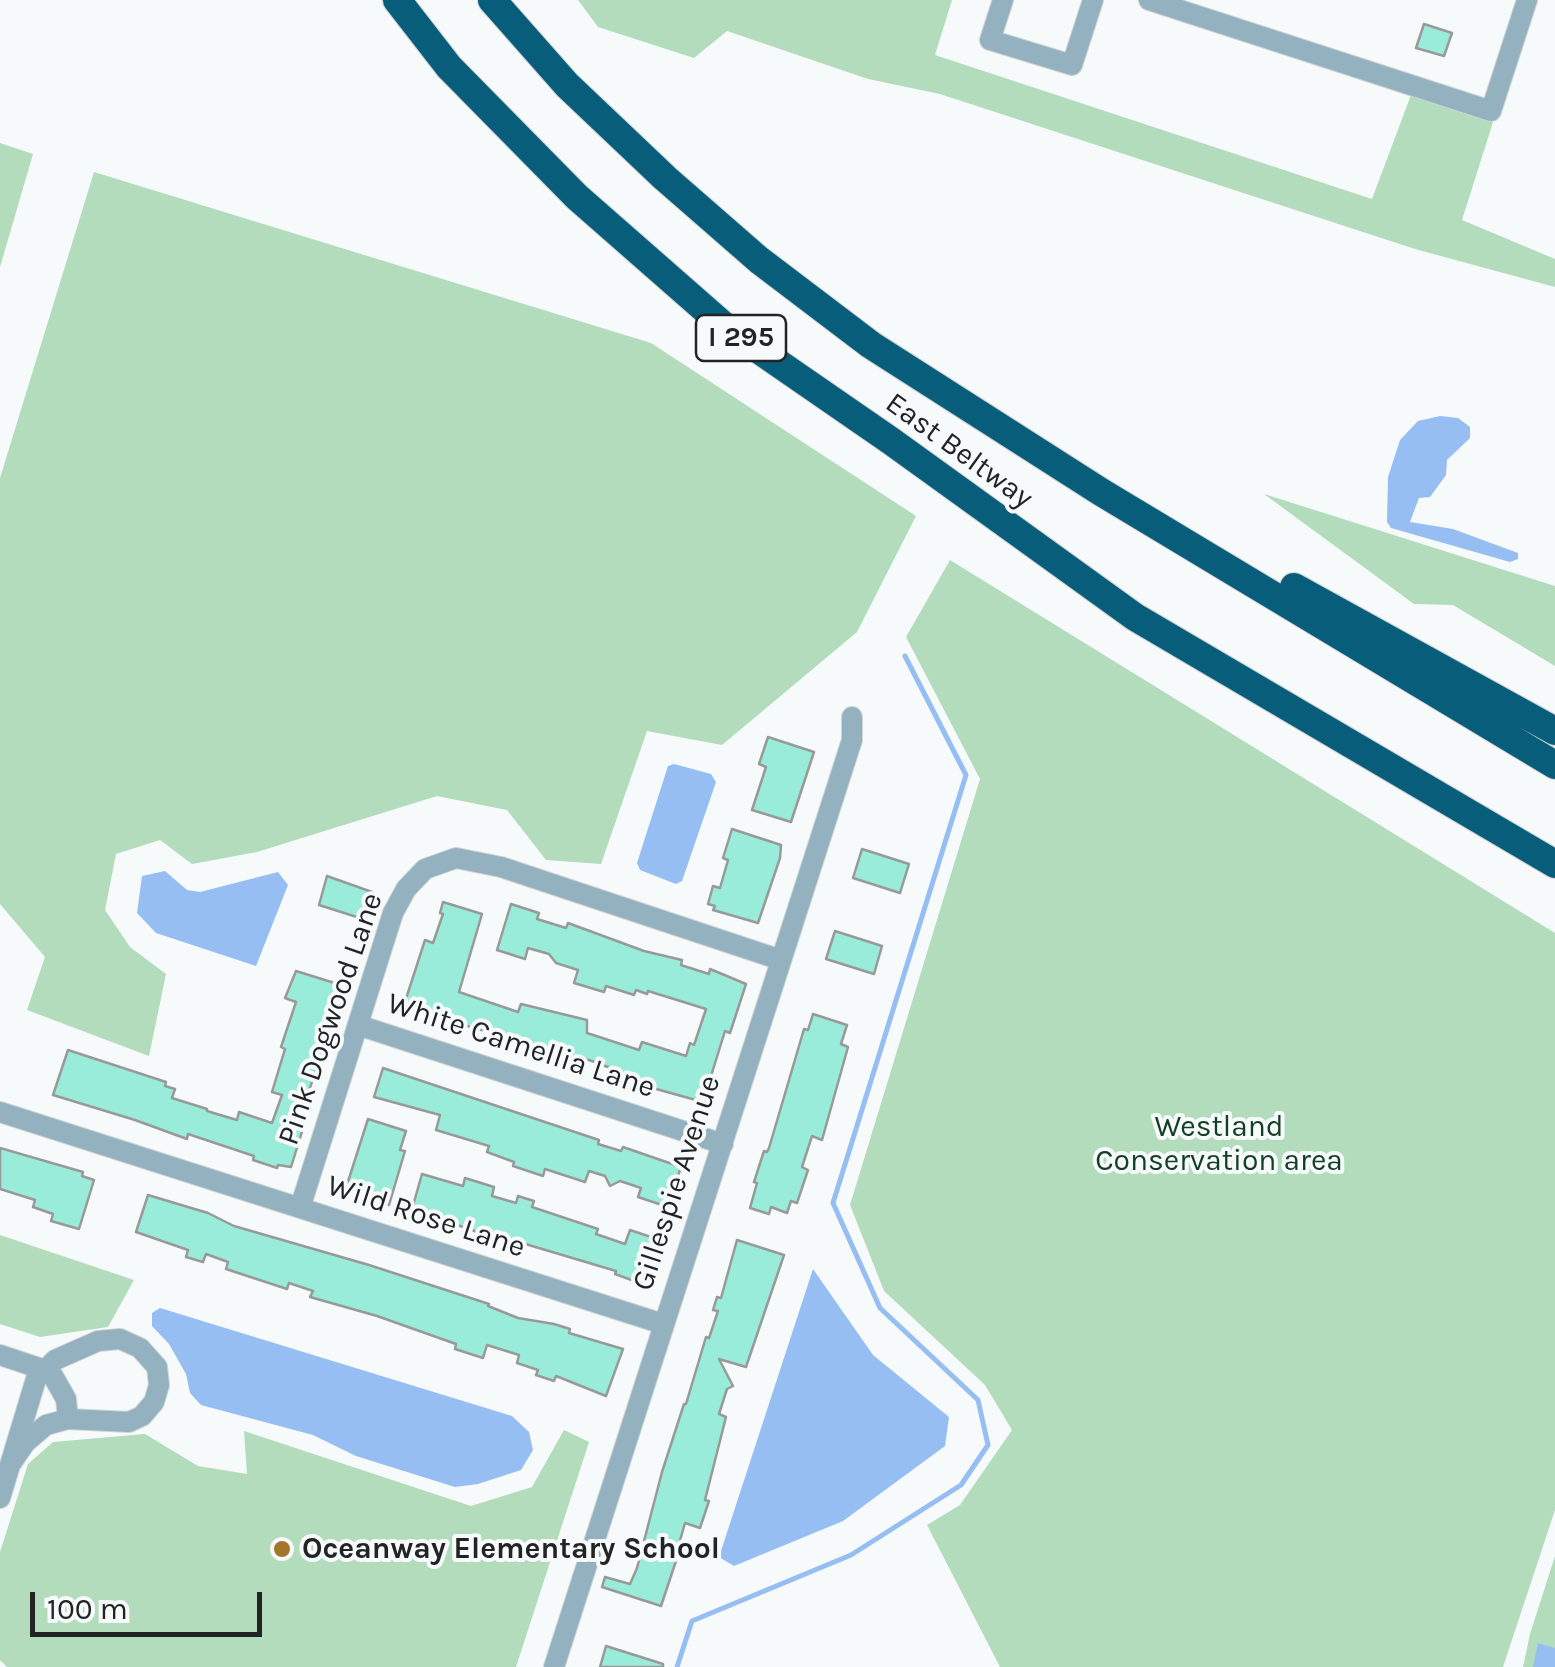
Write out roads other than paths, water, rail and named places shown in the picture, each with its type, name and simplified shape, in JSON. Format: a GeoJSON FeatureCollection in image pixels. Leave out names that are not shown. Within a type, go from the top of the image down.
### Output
{"type":"FeatureCollection","features":[{"type":"Feature","properties":{"kind":"highway","name":"East Beltway"},"geometry":{"type":"LineString","coordinates":[[398,0],[449,67],[577,197],[723,325],[1135,617],[1555,864]]}},
{"type":"Feature","properties":{"kind":"highway","name":"East Beltway"},"geometry":{"type":"LineString","coordinates":[[492,0],[567,86],[665,178],[759,260],[916,376],[1555,766]]}},
{"type":"Feature","properties":{"kind":"highway"},"geometry":{"type":"LineString","coordinates":[[1101,492],[1174,524],[1266,572],[1555,731]]}},
{"type":"Feature","properties":{"kind":"highway"},"geometry":{"type":"LineString","coordinates":[[1135,617],[1555,885]]}},
{"type":"Feature","properties":{"kind":"street"},"geometry":{"type":"LineString","coordinates":[[1002,0],[990,40],[1072,66],[1093,0]]}},
{"type":"Feature","properties":{"kind":"street"},"geometry":{"type":"LineString","coordinates":[[1150,0],[1492,111],[1526,0]]}},
{"type":"Feature","properties":{"kind":"street","name":"Gillespie Avenue"},"geometry":{"type":"LineString","coordinates":[[554,1667],[852,740],[852,717]]}},
{"type":"Feature","properties":{"kind":"street","name":"Pink Dogwood Lane"},"geometry":{"type":"LineString","coordinates":[[300,1208],[394,913],[406,889],[425,869],[456,858],[501,867],[782,960]]}},
{"type":"Feature","properties":{"kind":"street","name":"White Camellia Lane"},"geometry":{"type":"LineString","coordinates":[[358,1024],[723,1144]]}},
{"type":"Feature","properties":{"kind":"street","name":"Wild Rose Lane"},"geometry":{"type":"LineString","coordinates":[[0,1112],[663,1324]]}},
{"type":"Feature","properties":{"kind":"street"},"geometry":{"type":"LineString","coordinates":[[0,1498],[36,1379],[45,1370],[75,1348],[120,1340],[140,1348],[158,1367],[160,1385],[154,1402],[142,1416],[130,1422],[68,1419],[46,1425],[12,1462]]}},
{"type":"Feature","properties":{"kind":"street"},"geometry":{"type":"LineString","coordinates":[[0,1356],[53,1376],[66,1398],[68,1419]]}},
{"type":"Feature","properties":{"kind":"water"},"geometry":{"type":"Polygon","coordinates":[[[1440,416],[1458,418],[1470,427],[1470,438],[1447,460],[1446,475],[1430,497],[1419,498],[1410,522],[1453,529],[1518,553],[1518,559],[1510,562],[1391,528],[1387,522],[1388,477],[1400,440],[1418,421],[1440,416]]]}},
{"type":"Feature","properties":{"kind":"water"},"geometry":{"type":"Polygon","coordinates":[[[674,764],[711,774],[716,782],[682,881],[676,884],[640,870],[637,863],[668,766],[674,764]]]}},
{"type":"Feature","properties":{"kind":"water"},"geometry":{"type":"Polygon","coordinates":[[[165,871],[187,890],[200,892],[278,872],[288,885],[256,966],[156,933],[137,913],[142,876],[165,871]]]}},
{"type":"Feature","properties":{"kind":"water"},"geometry":{"type":"Polygon","coordinates":[[[813,1269],[873,1355],[949,1417],[945,1446],[843,1521],[734,1566],[719,1557],[813,1269]]]}},
{"type":"Feature","properties":{"kind":"water"},"geometry":{"type":"Polygon","coordinates":[[[160,1308],[512,1416],[529,1432],[533,1450],[521,1470],[455,1487],[356,1456],[313,1435],[201,1405],[190,1393],[186,1374],[169,1344],[152,1326],[152,1313],[160,1308]]]}},
{"type":"Feature","properties":{"kind":"water"},"geometry":{"type":"Polygon","coordinates":[[[1538,1643],[1555,1648],[1555,1667],[1533,1667],[1538,1643]]]}},
{"type":"Feature","properties":{"kind":"waterway"},"geometry":{"type":"LineString","coordinates":[[677,1667],[692,1621],[851,1555],[961,1485],[988,1445],[978,1400],[880,1308],[833,1203],[966,775],[905,656]]}},
{"type":"Feature","properties":{"kind":"place","name":"Oceanway Elementary School"},"geometry":{"type":"Point","coordinates":[282,1549]}},
{"type":"Feature","properties":{"kind":"park label","name":"Westland Conservation area"},"geometry":{"type":"Point","coordinates":[1219,1144]}}]}
